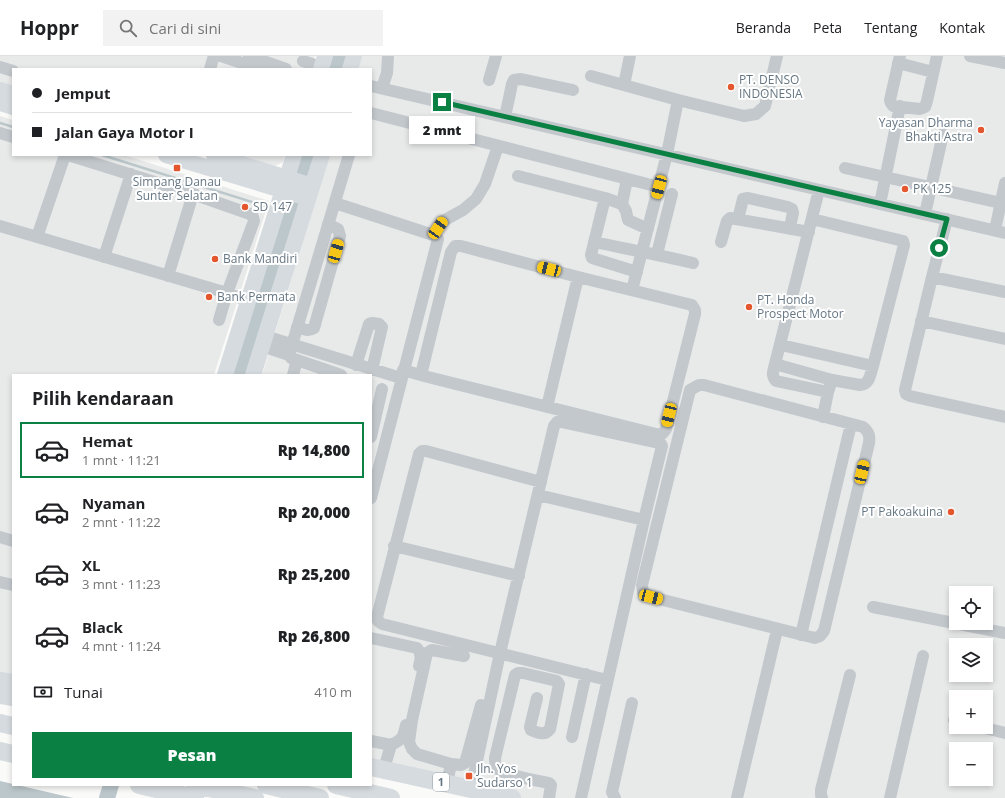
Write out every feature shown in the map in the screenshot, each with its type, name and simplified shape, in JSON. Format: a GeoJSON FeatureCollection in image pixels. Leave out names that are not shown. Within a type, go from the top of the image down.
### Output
{"type":"FeatureCollection","features":[{"type":"Feature","properties":{"kind":"highway"},"geometry":{"type":"LineString","coordinates":[[0,681],[12,683]]}},
{"type":"Feature","properties":{"kind":"highway"},"geometry":{"type":"LineString","coordinates":[[0,686],[12,687]]}},
{"type":"Feature","properties":{"kind":"highway"},"geometry":{"type":"LineString","coordinates":[[0,694],[12,697]]}},
{"type":"Feature","properties":{"kind":"highway"},"geometry":{"type":"LineString","coordinates":[[0,711],[12,714]]}},
{"type":"Feature","properties":{"kind":"highway"},"geometry":{"type":"LineString","coordinates":[[0,723],[12,726]]}},
{"type":"Feature","properties":{"kind":"highway"},"geometry":{"type":"LineString","coordinates":[[0,738],[7,749]]}},
{"type":"Feature","properties":{"kind":"highway"},"geometry":{"type":"LineString","coordinates":[[375,771],[467,793]]}},
{"type":"Feature","properties":{"kind":"highway","name":"1"},"geometry":{"type":"LineString","coordinates":[[375,771],[447,783],[467,793],[512,798]]}},
{"type":"Feature","properties":{"kind":"highway"},"geometry":{"type":"LineString","coordinates":[[149,786],[255,798]]}},
{"type":"Feature","properties":{"kind":"highway"},"geometry":{"type":"LineString","coordinates":[[259,786],[261,798]]}},
{"type":"Feature","properties":{"kind":"highway"},"geometry":{"type":"LineString","coordinates":[[270,786],[320,798]]}},
{"type":"Feature","properties":{"kind":"highway"},"geometry":{"type":"LineString","coordinates":[[340,786],[391,798]]}},
{"type":"Feature","properties":{"kind":"main road"},"geometry":{"type":"LineString","coordinates":[[350,68],[354,56]]}},
{"type":"Feature","properties":{"kind":"main road"},"geometry":{"type":"LineString","coordinates":[[0,90],[12,94]]}},
{"type":"Feature","properties":{"kind":"main road"},"geometry":{"type":"LineString","coordinates":[[0,103],[12,108]]}},
{"type":"Feature","properties":{"kind":"main road"},"geometry":{"type":"LineString","coordinates":[[170,156],[297,188]]}},
{"type":"Feature","properties":{"kind":"main road"},"geometry":{"type":"LineString","coordinates":[[217,156],[297,188]]}},
{"type":"Feature","properties":{"kind":"main road"},"geometry":{"type":"LineString","coordinates":[[253,374],[263,341],[297,188],[294,156]]}},
{"type":"Feature","properties":{"kind":"main road"},"geometry":{"type":"LineString","coordinates":[[225,374],[276,210],[297,188],[321,156]]}},
{"type":"Feature","properties":{"kind":"street"},"geometry":{"type":"LineString","coordinates":[[210,68],[213,59],[216,56]]}},
{"type":"Feature","properties":{"kind":"street"},"geometry":{"type":"LineString","coordinates":[[221,56],[257,68]]}},
{"type":"Feature","properties":{"kind":"street"},"geometry":{"type":"LineString","coordinates":[[249,56],[283,68]]}},
{"type":"Feature","properties":{"kind":"street"},"geometry":{"type":"LineString","coordinates":[[388,56],[387,73],[376,87],[1000,232],[1005,183]]}},
{"type":"Feature","properties":{"kind":"street"},"geometry":{"type":"LineString","coordinates":[[489,80],[496,56]]}},
{"type":"Feature","properties":{"kind":"street"},"geometry":{"type":"LineString","coordinates":[[624,85],[630,56]]}},
{"type":"Feature","properties":{"kind":"street"},"geometry":{"type":"LineString","coordinates":[[591,76],[678,100],[744,116],[756,114],[765,106],[777,56]]}},
{"type":"Feature","properties":{"kind":"street"},"geometry":{"type":"LineString","coordinates":[[934,72],[899,60],[890,103],[894,106],[920,109],[925,107],[934,72],[937,56]]}},
{"type":"Feature","properties":{"kind":"street"},"geometry":{"type":"LineString","coordinates":[[970,56],[1005,63]]}},
{"type":"Feature","properties":{"kind":"street"},"geometry":{"type":"LineString","coordinates":[[296,68],[304,58],[322,64]]}},
{"type":"Feature","properties":{"kind":"street"},"geometry":{"type":"LineString","coordinates":[[0,67],[12,71]]}},
{"type":"Feature","properties":{"kind":"street"},"geometry":{"type":"LineString","coordinates":[[505,117],[512,84],[517,79],[573,90]]}},
{"type":"Feature","properties":{"kind":"street"},"geometry":{"type":"LineString","coordinates":[[632,290],[667,154],[678,100]]}},
{"type":"Feature","properties":{"kind":"street"},"geometry":{"type":"LineString","coordinates":[[880,204],[900,106]]}},
{"type":"Feature","properties":{"kind":"street"},"geometry":{"type":"LineString","coordinates":[[372,113],[659,187]]}},
{"type":"Feature","properties":{"kind":"street"},"geometry":{"type":"LineString","coordinates":[[0,133],[12,137]]}},
{"type":"Feature","properties":{"kind":"street"},"geometry":{"type":"LineString","coordinates":[[925,214],[943,134]]}},
{"type":"Feature","properties":{"kind":"street"},"geometry":{"type":"LineString","coordinates":[[433,235],[443,221],[463,210],[476,199],[485,184],[498,146]]}},
{"type":"Feature","properties":{"kind":"street"},"geometry":{"type":"LineString","coordinates":[[37,237],[65,156]]}},
{"type":"Feature","properties":{"kind":"street"},"geometry":{"type":"LineString","coordinates":[[71,156],[193,194],[250,214],[253,217],[254,221],[227,293],[220,320]]}},
{"type":"Feature","properties":{"kind":"street"},"geometry":{"type":"LineString","coordinates":[[292,374],[293,353],[297,326],[306,330],[314,328],[340,236],[338,229],[328,224],[349,156]]}},
{"type":"Feature","properties":{"kind":"street"},"geometry":{"type":"LineString","coordinates":[[845,168],[1003,204]]}},
{"type":"Feature","properties":{"kind":"street"},"geometry":{"type":"LineString","coordinates":[[104,257],[131,174]]}},
{"type":"Feature","properties":{"kind":"street"},"geometry":{"type":"LineString","coordinates":[[518,176],[605,198],[622,204],[626,211],[628,220],[648,229]]}},
{"type":"Feature","properties":{"kind":"street"},"geometry":{"type":"LineString","coordinates":[[622,204],[627,179]]}},
{"type":"Feature","properties":{"kind":"street"},"geometry":{"type":"LineString","coordinates":[[820,190],[772,373],[776,381],[828,392]]}},
{"type":"Feature","properties":{"kind":"street"},"geometry":{"type":"LineString","coordinates":[[168,276],[193,194]]}},
{"type":"Feature","properties":{"kind":"street"},"geometry":{"type":"LineString","coordinates":[[656,254],[672,194]]}},
{"type":"Feature","properties":{"kind":"street"},"geometry":{"type":"LineString","coordinates":[[605,198],[591,255],[592,258],[637,272]]}},
{"type":"Feature","properties":{"kind":"street"},"geometry":{"type":"LineString","coordinates":[[738,219],[744,199],[748,198],[792,209],[793,213],[790,228]]}},
{"type":"Feature","properties":{"kind":"street"},"geometry":{"type":"LineString","coordinates":[[335,203],[436,236],[438,242],[402,374],[372,494]]}},
{"type":"Feature","properties":{"kind":"street"},"geometry":{"type":"LineString","coordinates":[[721,242],[726,221],[730,218],[809,232]]}},
{"type":"Feature","properties":{"kind":"street"},"geometry":{"type":"LineString","coordinates":[[775,364],[832,380],[860,385],[868,382],[904,245],[903,241],[812,219]]}},
{"type":"Feature","properties":{"kind":"street"},"geometry":{"type":"LineString","coordinates":[[947,219],[921,321],[905,390],[906,394],[1005,417]]}},
{"type":"Feature","properties":{"kind":"street"},"geometry":{"type":"LineString","coordinates":[[0,226],[227,293],[248,301]]}},
{"type":"Feature","properties":{"kind":"street"},"geometry":{"type":"LineString","coordinates":[[594,242],[694,263]]}},
{"type":"Feature","properties":{"kind":"street"},"geometry":{"type":"LineString","coordinates":[[293,353],[356,365],[372,370],[421,375],[660,435],[664,433],[666,429],[695,310],[692,306],[461,246],[455,246],[451,252],[421,375]]}},
{"type":"Feature","properties":{"kind":"street"},"geometry":{"type":"LineString","coordinates":[[547,407],[578,277]]}},
{"type":"Feature","properties":{"kind":"street"},"geometry":{"type":"LineString","coordinates":[[932,277],[1005,292]]}},
{"type":"Feature","properties":{"kind":"street"},"geometry":{"type":"LineString","coordinates":[[921,321],[1005,339]]}},
{"type":"Feature","properties":{"kind":"street"},"geometry":{"type":"LineString","coordinates":[[356,365],[369,324],[379,324],[382,327],[372,370]]}},
{"type":"Feature","properties":{"kind":"street"},"geometry":{"type":"LineString","coordinates":[[263,341],[338,374]]}},
{"type":"Feature","properties":{"kind":"street"},"geometry":{"type":"LineString","coordinates":[[780,345],[873,366]]}},
{"type":"Feature","properties":{"kind":"street"},"geometry":{"type":"LineString","coordinates":[[823,417],[832,380]]}},
{"type":"Feature","properties":{"kind":"street"},"geometry":{"type":"LineString","coordinates":[[699,385],[704,385],[823,417],[863,427],[867,430],[870,437],[824,631],[820,636],[815,638],[777,630],[651,597],[643,592],[642,585],[690,390],[699,385]]}},
{"type":"Feature","properties":{"kind":"street"},"geometry":{"type":"LineString","coordinates":[[372,429],[377,387],[397,394]]}},
{"type":"Feature","properties":{"kind":"street"},"geometry":{"type":"LineString","coordinates":[[467,793],[554,426],[556,422],[561,422],[659,442],[662,446],[581,798]]}},
{"type":"Feature","properties":{"kind":"street"},"geometry":{"type":"LineString","coordinates":[[801,635],[851,424]]}},
{"type":"Feature","properties":{"kind":"street"},"geometry":{"type":"LineString","coordinates":[[541,482],[422,451],[419,454],[394,546],[377,617],[378,621],[382,624],[607,680]]}},
{"type":"Feature","properties":{"kind":"street"},"geometry":{"type":"LineString","coordinates":[[538,495],[644,520]]}},
{"type":"Feature","properties":{"kind":"street"},"geometry":{"type":"LineString","coordinates":[[0,538],[12,541]]}},
{"type":"Feature","properties":{"kind":"street"},"geometry":{"type":"LineString","coordinates":[[394,546],[519,576]]}},
{"type":"Feature","properties":{"kind":"street"},"geometry":{"type":"LineString","coordinates":[[0,582],[12,585]]}},
{"type":"Feature","properties":{"kind":"street"},"geometry":{"type":"LineString","coordinates":[[873,606],[1005,633]]}},
{"type":"Feature","properties":{"kind":"street"},"geometry":{"type":"LineString","coordinates":[[737,798],[777,630]]}},
{"type":"Feature","properties":{"kind":"street"},"geometry":{"type":"LineString","coordinates":[[372,638],[417,648],[420,652],[421,658],[404,735],[401,740],[391,745],[375,771]]}},
{"type":"Feature","properties":{"kind":"street"},"geometry":{"type":"LineString","coordinates":[[464,656],[432,650],[427,653],[412,720],[409,742],[412,749],[417,754],[451,764],[461,765],[465,763],[483,697]]}},
{"type":"Feature","properties":{"kind":"street"},"geometry":{"type":"LineString","coordinates":[[890,798],[923,656]]}},
{"type":"Feature","properties":{"kind":"street"},"geometry":{"type":"LineString","coordinates":[[537,698],[530,727],[531,730],[544,734],[550,729],[559,684],[557,681],[523,673],[518,673],[515,675],[495,758],[495,765],[498,770],[513,775],[549,783],[551,785],[549,798]]}},
{"type":"Feature","properties":{"kind":"street"},"geometry":{"type":"LineString","coordinates":[[572,737],[586,674]]}},
{"type":"Feature","properties":{"kind":"street"},"geometry":{"type":"LineString","coordinates":[[822,798],[820,795],[821,790],[850,675]]}},
{"type":"Feature","properties":{"kind":"street"},"geometry":{"type":"LineString","coordinates":[[0,690],[12,692]]}},
{"type":"Feature","properties":{"kind":"street"},"geometry":{"type":"LineString","coordinates":[[614,798],[612,792],[632,703]]}},
{"type":"Feature","properties":{"kind":"street"},"geometry":{"type":"LineString","coordinates":[[993,730],[1005,733]]}},
{"type":"Feature","properties":{"kind":"street"},"geometry":{"type":"LineString","coordinates":[[372,741],[391,745]]}},
{"type":"Feature","properties":{"kind":"street"},"geometry":{"type":"LineString","coordinates":[[447,783],[451,764]]}},
{"type":"Feature","properties":{"kind":"street"},"geometry":{"type":"LineString","coordinates":[[188,790],[222,798]]}},
{"type":"Feature","properties":{"kind":"shaded area"},"geometry":{"type":"Polygon","coordinates":[[[0,56],[315,56],[311,68],[12,68],[12,87],[0,83],[0,56]]]}},
{"type":"Feature","properties":{"kind":"shaded area"},"geometry":{"type":"Polygon","coordinates":[[[360,56],[1005,56],[1005,798],[519,798],[372,759],[372,374],[262,374],[330,156],[372,156],[372,68],[356,68],[360,56]]]}},
{"type":"Feature","properties":{"kind":"shaded area"},"geometry":{"type":"Polygon","coordinates":[[[0,116],[12,120],[12,156],[127,156],[269,201],[214,374],[12,374],[12,687],[0,686],[0,116]]]}},
{"type":"Feature","properties":{"kind":"shaded area"},"geometry":{"type":"Polygon","coordinates":[[[242,156],[285,156],[283,162],[275,166],[242,156]]]}},
{"type":"Feature","properties":{"kind":"shaded area"},"geometry":{"type":"Polygon","coordinates":[[[0,781],[12,784],[12,786],[21,786],[73,798],[0,798],[0,781]]]}},
{"type":"Feature","properties":{"kind":"waterway"},"geometry":{"type":"LineString","coordinates":[[335,68],[339,56]]}},
{"type":"Feature","properties":{"kind":"waterway"},"geometry":{"type":"LineString","coordinates":[[0,123],[12,127]]}},
{"type":"Feature","properties":{"kind":"waterway"},"geometry":{"type":"LineString","coordinates":[[105,156],[271,208]]}},
{"type":"Feature","properties":{"kind":"waterway"},"geometry":{"type":"LineString","coordinates":[[240,374],[308,156]]}},
{"type":"Feature","properties":{"kind":"waterway"},"geometry":{"type":"LineString","coordinates":[[282,211],[290,214]]}},
{"type":"Feature","properties":{"kind":"waterway"},"geometry":{"type":"LineString","coordinates":[[107,798],[111,786]]}},
{"type":"Feature","properties":{"kind":"place","name":"PT. DENSO INDONESIA"},"geometry":{"type":"Point","coordinates":[731,87]}},
{"type":"Feature","properties":{"kind":"place","name":"Yayasan Dharma Bhakti Astra"},"geometry":{"type":"Point","coordinates":[981,130]}},
{"type":"Feature","properties":{"kind":"place","name":"Simpang Danau Sunter Selatan"},"geometry":{"type":"Point","coordinates":[177,168]}},
{"type":"Feature","properties":{"kind":"place","name":"PK 125"},"geometry":{"type":"Point","coordinates":[905,189]}},
{"type":"Feature","properties":{"kind":"place","name":"SD 147"},"geometry":{"type":"Point","coordinates":[245,207]}},
{"type":"Feature","properties":{"kind":"place","name":"Bank Mandiri"},"geometry":{"type":"Point","coordinates":[215,259]}},
{"type":"Feature","properties":{"kind":"place","name":"Bank Permata"},"geometry":{"type":"Point","coordinates":[209,297]}},
{"type":"Feature","properties":{"kind":"place","name":"PT. Honda Prospect Motor"},"geometry":{"type":"Point","coordinates":[749,307]}},
{"type":"Feature","properties":{"kind":"place","name":"PT Pakoakuina"},"geometry":{"type":"Point","coordinates":[951,512]}},
{"type":"Feature","properties":{"kind":"place","name":"Jln. Yos Sudarso 1"},"geometry":{"type":"Point","coordinates":[469,776]}},
{"type":"Feature","properties":{"kind":"route"},"geometry":{"type":"LineString","coordinates":[[442,102],[947,219],[939,248]]}}]}
